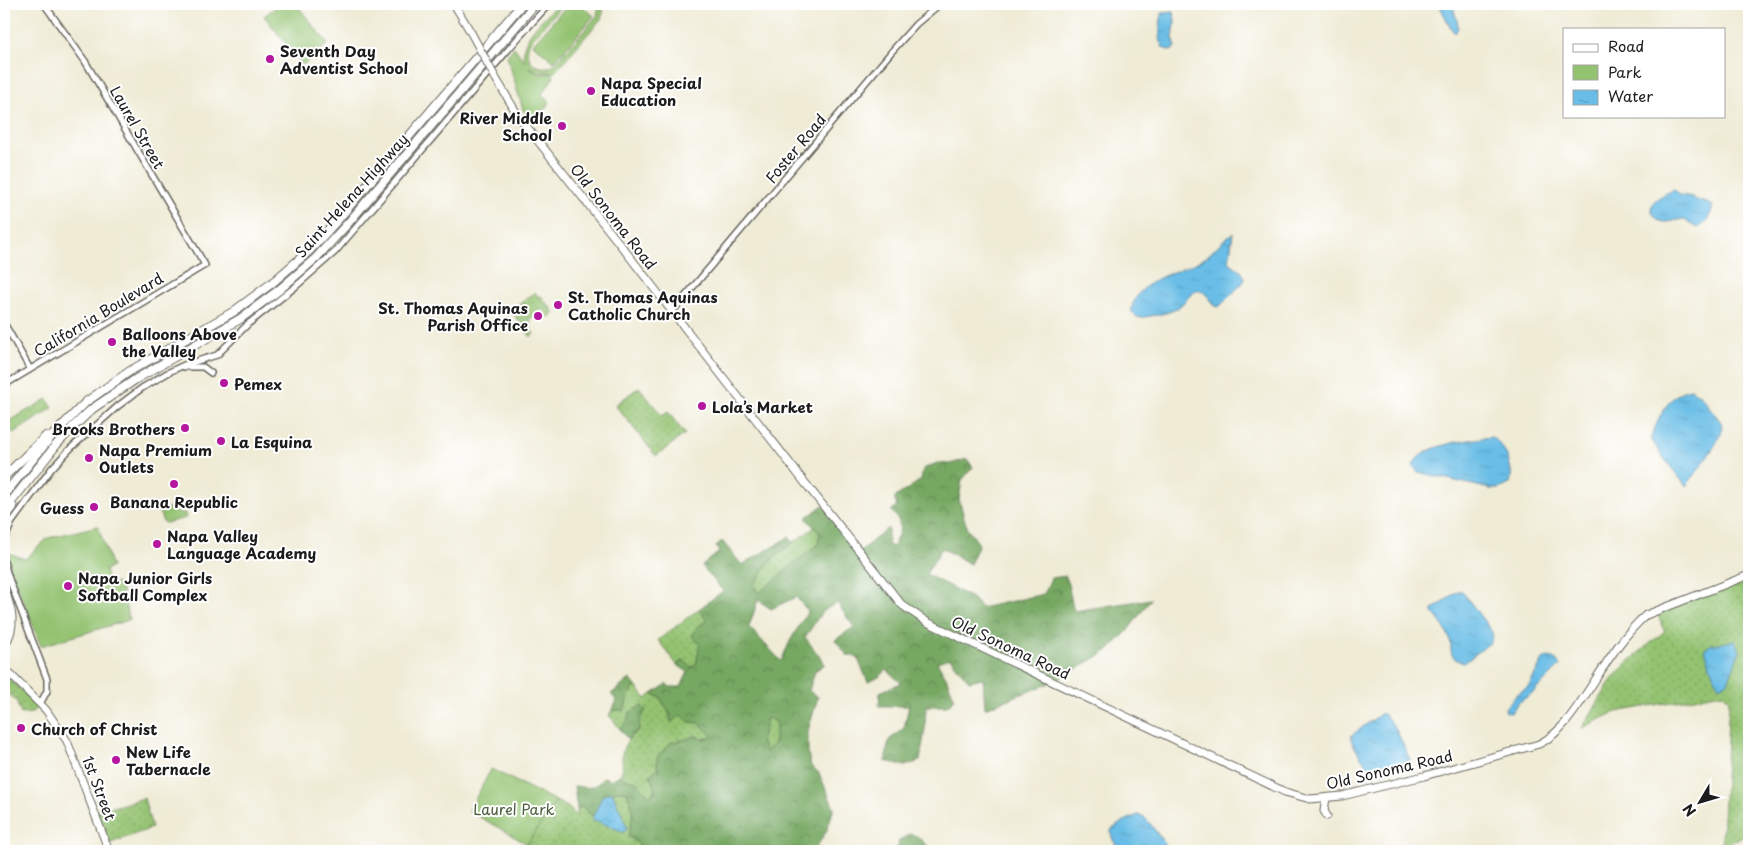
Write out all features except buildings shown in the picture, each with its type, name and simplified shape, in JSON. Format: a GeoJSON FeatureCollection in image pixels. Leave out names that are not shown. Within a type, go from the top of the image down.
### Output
{"type":"FeatureCollection","features":[{"type":"Feature","properties":{"kind":"highway","name":"Saint Helena Highway"},"geometry":{"type":"LineString","coordinates":[[4,495],[67,420],[86,402],[108,385],[232,312],[297,262],[341,216],[522,4]]}},
{"type":"Feature","properties":{"kind":"highway","name":"Saint Helena Highway"},"geometry":{"type":"LineString","coordinates":[[4,510],[57,444],[73,427],[113,394],[240,319],[273,295],[310,263],[349,222],[536,4]]}},
{"type":"Feature","properties":{"kind":"highway"},"geometry":{"type":"LineString","coordinates":[[4,476],[79,405],[108,385]]}},
{"type":"Feature","properties":{"kind":"highway"},"geometry":{"type":"LineString","coordinates":[[4,519],[57,444]]}},
{"type":"Feature","properties":{"kind":"highway"},"geometry":{"type":"LineString","coordinates":[[4,589],[12,618],[11,631],[4,645]]}},
{"type":"Feature","properties":{"kind":"highway"},"geometry":{"type":"LineString","coordinates":[[4,607],[4,628]]}},
{"type":"Feature","properties":{"kind":"main road","name":"Old Sonoma Road"},"geometry":{"type":"LineString","coordinates":[[448,4],[462,16]]}},
{"type":"Feature","properties":{"kind":"main road","name":"Old Sonoma Road"},"geometry":{"type":"LineString","coordinates":[[454,4],[519,118],[902,605],[927,622],[1285,792],[1310,799],[1326,798],[1424,776],[1539,744],[1550,739],[1565,724],[1636,623],[1646,615],[1749,575]]}},
{"type":"Feature","properties":{"kind":"main road","name":"1st Street"},"geometry":{"type":"LineString","coordinates":[[4,668],[40,704],[56,723],[67,741],[109,851]]}},
{"type":"Feature","properties":{"kind":"main road"},"geometry":{"type":"LineString","coordinates":[[1326,798],[1324,808],[1327,816]]}},
{"type":"Feature","properties":{"kind":"street","name":"Laurel Street"},"geometry":{"type":"LineString","coordinates":[[44,4],[85,61],[205,265]]}},
{"type":"Feature","properties":{"kind":"street"},"geometry":{"type":"LineString","coordinates":[[4,541],[8,529],[21,509],[52,468],[71,448],[130,396],[176,368],[217,355],[248,324],[335,252],[528,26],[549,4]]}},
{"type":"Feature","properties":{"kind":"street","name":"Foster Road"},"geometry":{"type":"LineString","coordinates":[[672,312],[893,50],[916,24],[940,4]]}},
{"type":"Feature","properties":{"kind":"street","name":"California Boulevard"},"geometry":{"type":"LineString","coordinates":[[4,385],[205,265]]}},
{"type":"Feature","properties":{"kind":"street"},"geometry":{"type":"LineString","coordinates":[[4,323],[30,369]]}},
{"type":"Feature","properties":{"kind":"street"},"geometry":{"type":"LineString","coordinates":[[176,368],[203,367],[211,373]]}},
{"type":"Feature","properties":{"kind":"street"},"geometry":{"type":"LineString","coordinates":[[4,562],[48,679],[47,691],[40,704]]}},
{"type":"Feature","properties":{"kind":"green space"},"geometry":{"type":"Polygon","coordinates":[[[280,4],[296,4],[328,44],[303,65],[264,16],[280,4]]]}},
{"type":"Feature","properties":{"kind":"green space"},"geometry":{"type":"Polygon","coordinates":[[[557,4],[563,4],[531,40],[528,46],[529,58],[537,66],[549,67],[555,64],[597,16],[599,4],[604,4],[601,19],[554,73],[539,72],[529,67],[539,74],[552,73],[554,77],[542,94],[550,102],[533,123],[523,110],[507,56],[514,47],[525,62],[525,45],[528,38],[557,4]]]}},
{"type":"Feature","properties":{"kind":"green space"},"geometry":{"type":"Polygon","coordinates":[[[568,4],[580,4],[594,16],[554,62],[533,44],[568,4]]]}},
{"type":"Feature","properties":{"kind":"green space"},"geometry":{"type":"Polygon","coordinates":[[[535,292],[538,297],[540,295],[555,313],[550,318],[543,309],[530,319],[531,330],[534,334],[531,337],[511,311],[535,292]]]}},
{"type":"Feature","properties":{"kind":"green space"},"geometry":{"type":"Polygon","coordinates":[[[639,387],[662,416],[668,412],[685,434],[656,456],[615,405],[639,387]]]}},
{"type":"Feature","properties":{"kind":"green space"},"geometry":{"type":"Polygon","coordinates":[[[47,399],[53,408],[14,433],[9,429],[6,423],[47,399]]]}},
{"type":"Feature","properties":{"kind":"green space"},"geometry":{"type":"Polygon","coordinates":[[[967,459],[973,467],[962,480],[959,499],[967,528],[979,544],[970,564],[942,548],[926,574],[972,598],[981,608],[1044,594],[1051,578],[1066,576],[1074,611],[1151,599],[1126,633],[1109,650],[1059,679],[985,708],[983,678],[969,681],[950,658],[937,662],[946,677],[955,699],[947,706],[926,706],[925,729],[920,761],[905,766],[885,761],[889,740],[904,728],[909,706],[879,706],[880,692],[901,683],[887,670],[879,677],[868,682],[857,657],[847,655],[835,640],[854,627],[837,603],[821,614],[805,637],[825,664],[815,671],[809,691],[818,697],[808,731],[808,754],[811,766],[819,773],[834,808],[827,830],[814,851],[634,851],[640,845],[628,836],[632,813],[631,802],[626,791],[616,791],[603,795],[594,816],[587,812],[583,806],[577,809],[574,786],[594,786],[604,777],[611,780],[620,775],[624,779],[630,779],[651,796],[655,790],[650,775],[657,769],[657,757],[670,743],[695,735],[703,740],[712,736],[699,723],[689,722],[682,715],[671,722],[669,713],[660,697],[652,694],[667,684],[670,687],[681,687],[688,672],[677,665],[684,660],[691,667],[696,665],[700,645],[692,636],[697,627],[707,621],[699,609],[723,591],[702,566],[719,552],[716,546],[722,541],[742,565],[789,537],[794,542],[776,555],[766,566],[754,586],[759,593],[818,544],[820,534],[806,518],[823,505],[859,552],[888,528],[888,545],[893,547],[900,529],[898,520],[891,511],[897,506],[894,498],[921,480],[923,469],[937,463],[950,464],[967,459]],[[796,597],[771,609],[758,600],[749,627],[781,661],[790,641],[808,611],[796,597]],[[767,718],[761,742],[766,753],[775,742],[776,721],[767,718]]]}},
{"type":"Feature","properties":{"kind":"green space"},"geometry":{"type":"Polygon","coordinates":[[[174,507],[175,512],[185,513],[186,518],[163,522],[159,512],[174,507]]]}},
{"type":"Feature","properties":{"kind":"green space","name":"Napa Junior Girls Softball Complex"},"geometry":{"type":"Polygon","coordinates":[[[98,526],[112,567],[105,570],[109,585],[117,583],[121,587],[129,620],[41,646],[10,570],[9,553],[25,559],[48,538],[98,526]]]}},
{"type":"Feature","properties":{"kind":"green space"},"geometry":{"type":"Polygon","coordinates":[[[815,527],[820,534],[818,544],[759,593],[754,586],[766,566],[776,555],[815,527]]]}},
{"type":"Feature","properties":{"kind":"green space"},"geometry":{"type":"Polygon","coordinates":[[[1749,578],[1749,832],[1727,845],[1722,841],[1729,699],[1722,693],[1616,712],[1582,728],[1615,676],[1665,631],[1657,613],[1749,578]]]}},
{"type":"Feature","properties":{"kind":"green space"},"geometry":{"type":"Polygon","coordinates":[[[699,609],[707,621],[698,627],[700,645],[696,665],[691,667],[684,660],[677,665],[658,640],[699,609]]]}},
{"type":"Feature","properties":{"kind":"green space"},"geometry":{"type":"Polygon","coordinates":[[[4,675],[29,696],[37,707],[32,713],[21,714],[16,700],[4,690],[4,675]]]}},
{"type":"Feature","properties":{"kind":"green space"},"geometry":{"type":"Polygon","coordinates":[[[630,679],[636,686],[629,695],[624,710],[612,710],[617,701],[611,694],[630,679]]]}},
{"type":"Feature","properties":{"kind":"green space"},"geometry":{"type":"Polygon","coordinates":[[[636,686],[646,699],[652,694],[660,697],[669,713],[682,715],[689,722],[699,723],[712,736],[673,742],[667,746],[663,752],[651,796],[637,783],[630,779],[624,779],[620,775],[623,750],[632,735],[639,730],[642,706],[630,712],[628,721],[620,729],[609,715],[612,710],[624,710],[629,695],[636,686]]]}},
{"type":"Feature","properties":{"kind":"green space"},"geometry":{"type":"Polygon","coordinates":[[[642,706],[646,710],[639,722],[639,730],[631,735],[628,740],[620,729],[628,721],[630,712],[642,706]]]}},
{"type":"Feature","properties":{"kind":"green space"},"geometry":{"type":"Polygon","coordinates":[[[767,717],[776,720],[775,742],[766,753],[761,742],[767,717]]]}},
{"type":"Feature","properties":{"kind":"green space","name":"Laurel Park"},"geometry":{"type":"Polygon","coordinates":[[[491,769],[556,801],[527,844],[469,811],[491,769]]]}},
{"type":"Feature","properties":{"kind":"green space"},"geometry":{"type":"Polygon","coordinates":[[[626,791],[631,802],[632,818],[628,836],[640,845],[634,851],[553,851],[553,849],[533,851],[532,847],[524,847],[556,801],[569,808],[577,816],[577,809],[583,806],[587,812],[594,816],[592,819],[625,822],[612,792],[626,791]]]}},
{"type":"Feature","properties":{"kind":"green space"},"geometry":{"type":"Polygon","coordinates":[[[144,798],[152,828],[108,844],[96,812],[144,798]]]}},
{"type":"Feature","properties":{"kind":"green space"},"geometry":{"type":"Polygon","coordinates":[[[909,834],[917,836],[933,851],[897,851],[899,841],[909,834]]]}},
{"type":"Feature","properties":{"kind":"water"},"geometry":{"type":"Polygon","coordinates":[[[1439,4],[1454,4],[1454,12],[1458,23],[1455,33],[1451,29],[1439,4]]]}},
{"type":"Feature","properties":{"kind":"water"},"geometry":{"type":"Polygon","coordinates":[[[1174,12],[1173,39],[1176,47],[1171,51],[1163,48],[1160,40],[1160,26],[1162,13],[1174,12]]]}},
{"type":"Feature","properties":{"kind":"water"},"geometry":{"type":"Polygon","coordinates":[[[1673,190],[1680,195],[1693,197],[1696,200],[1713,206],[1703,225],[1697,228],[1683,219],[1664,222],[1657,219],[1651,209],[1652,205],[1657,199],[1673,190]]]}},
{"type":"Feature","properties":{"kind":"water"},"geometry":{"type":"Polygon","coordinates":[[[1233,233],[1229,262],[1241,271],[1245,278],[1243,283],[1220,306],[1216,307],[1207,295],[1200,290],[1191,294],[1181,305],[1172,311],[1142,318],[1134,314],[1131,309],[1143,289],[1161,277],[1203,259],[1233,233]]]}},
{"type":"Feature","properties":{"kind":"water"},"geometry":{"type":"Polygon","coordinates":[[[1691,389],[1700,395],[1721,422],[1722,430],[1712,451],[1686,486],[1651,439],[1660,416],[1670,401],[1683,391],[1691,389]]]}},
{"type":"Feature","properties":{"kind":"water"},"geometry":{"type":"Polygon","coordinates":[[[1491,437],[1504,450],[1511,471],[1510,483],[1498,489],[1490,489],[1418,472],[1413,466],[1425,453],[1435,448],[1447,444],[1491,437]]]}},
{"type":"Feature","properties":{"kind":"water"},"geometry":{"type":"Polygon","coordinates":[[[1458,591],[1462,591],[1492,632],[1493,637],[1491,642],[1464,663],[1452,655],[1448,634],[1433,613],[1433,610],[1458,591]]]}},
{"type":"Feature","properties":{"kind":"water"},"geometry":{"type":"Polygon","coordinates":[[[1735,641],[1740,650],[1728,682],[1719,686],[1705,649],[1712,644],[1735,641]]]}},
{"type":"Feature","properties":{"kind":"water"},"geometry":{"type":"Polygon","coordinates":[[[1547,657],[1554,658],[1560,666],[1535,691],[1517,704],[1511,713],[1506,712],[1505,708],[1516,695],[1528,687],[1543,660],[1547,657]]]}},
{"type":"Feature","properties":{"kind":"water"},"geometry":{"type":"Polygon","coordinates":[[[1382,713],[1395,728],[1410,759],[1407,764],[1379,773],[1366,764],[1351,739],[1352,735],[1382,713]]]}},
{"type":"Feature","properties":{"kind":"water"},"geometry":{"type":"Polygon","coordinates":[[[612,792],[625,822],[627,829],[624,832],[592,819],[603,795],[612,792]]]}},
{"type":"Feature","properties":{"kind":"water"},"geometry":{"type":"Polygon","coordinates":[[[1138,815],[1143,816],[1149,822],[1170,851],[1122,851],[1117,846],[1111,830],[1122,822],[1138,815]]]}},
{"type":"Feature","properties":{"kind":"place","name":"Seventh Day Adventist School"},"geometry":{"type":"Point","coordinates":[270,59]}},
{"type":"Feature","properties":{"kind":"place","name":"Napa Special Education"},"geometry":{"type":"Point","coordinates":[591,91]}},
{"type":"Feature","properties":{"kind":"place","name":"River Middle School"},"geometry":{"type":"Point","coordinates":[562,126]}},
{"type":"Feature","properties":{"kind":"place","name":"St. Thomas Aquinas Catholic Church"},"geometry":{"type":"Point","coordinates":[558,305]}},
{"type":"Feature","properties":{"kind":"place","name":"St. Thomas Aquinas Parish Office"},"geometry":{"type":"Point","coordinates":[538,316]}},
{"type":"Feature","properties":{"kind":"place","name":"Balloons Above the Valley"},"geometry":{"type":"Point","coordinates":[112,342]}},
{"type":"Feature","properties":{"kind":"place","name":"Pemex"},"geometry":{"type":"Point","coordinates":[224,383]}},
{"type":"Feature","properties":{"kind":"place","name":"Lola’s Market"},"geometry":{"type":"Point","coordinates":[702,406]}},
{"type":"Feature","properties":{"kind":"place","name":"Brooks Brothers"},"geometry":{"type":"Point","coordinates":[185,428]}},
{"type":"Feature","properties":{"kind":"place","name":"La Esquina"},"geometry":{"type":"Point","coordinates":[221,441]}},
{"type":"Feature","properties":{"kind":"place","name":"Napa Premium Outlets"},"geometry":{"type":"Point","coordinates":[89,458]}},
{"type":"Feature","properties":{"kind":"place","name":"Banana Republic"},"geometry":{"type":"Point","coordinates":[174,484]}},
{"type":"Feature","properties":{"kind":"place","name":"Guess"},"geometry":{"type":"Point","coordinates":[94,507]}},
{"type":"Feature","properties":{"kind":"place","name":"Napa Valley Language Academy"},"geometry":{"type":"Point","coordinates":[157,544]}},
{"type":"Feature","properties":{"kind":"place","name":"Napa Junior Girls Softball Complex"},"geometry":{"type":"Point","coordinates":[68,586]}},
{"type":"Feature","properties":{"kind":"place","name":"Church of Christ"},"geometry":{"type":"Point","coordinates":[21,728]}},
{"type":"Feature","properties":{"kind":"place","name":"New Life Tabernacle"},"geometry":{"type":"Point","coordinates":[116,760]}}]}
